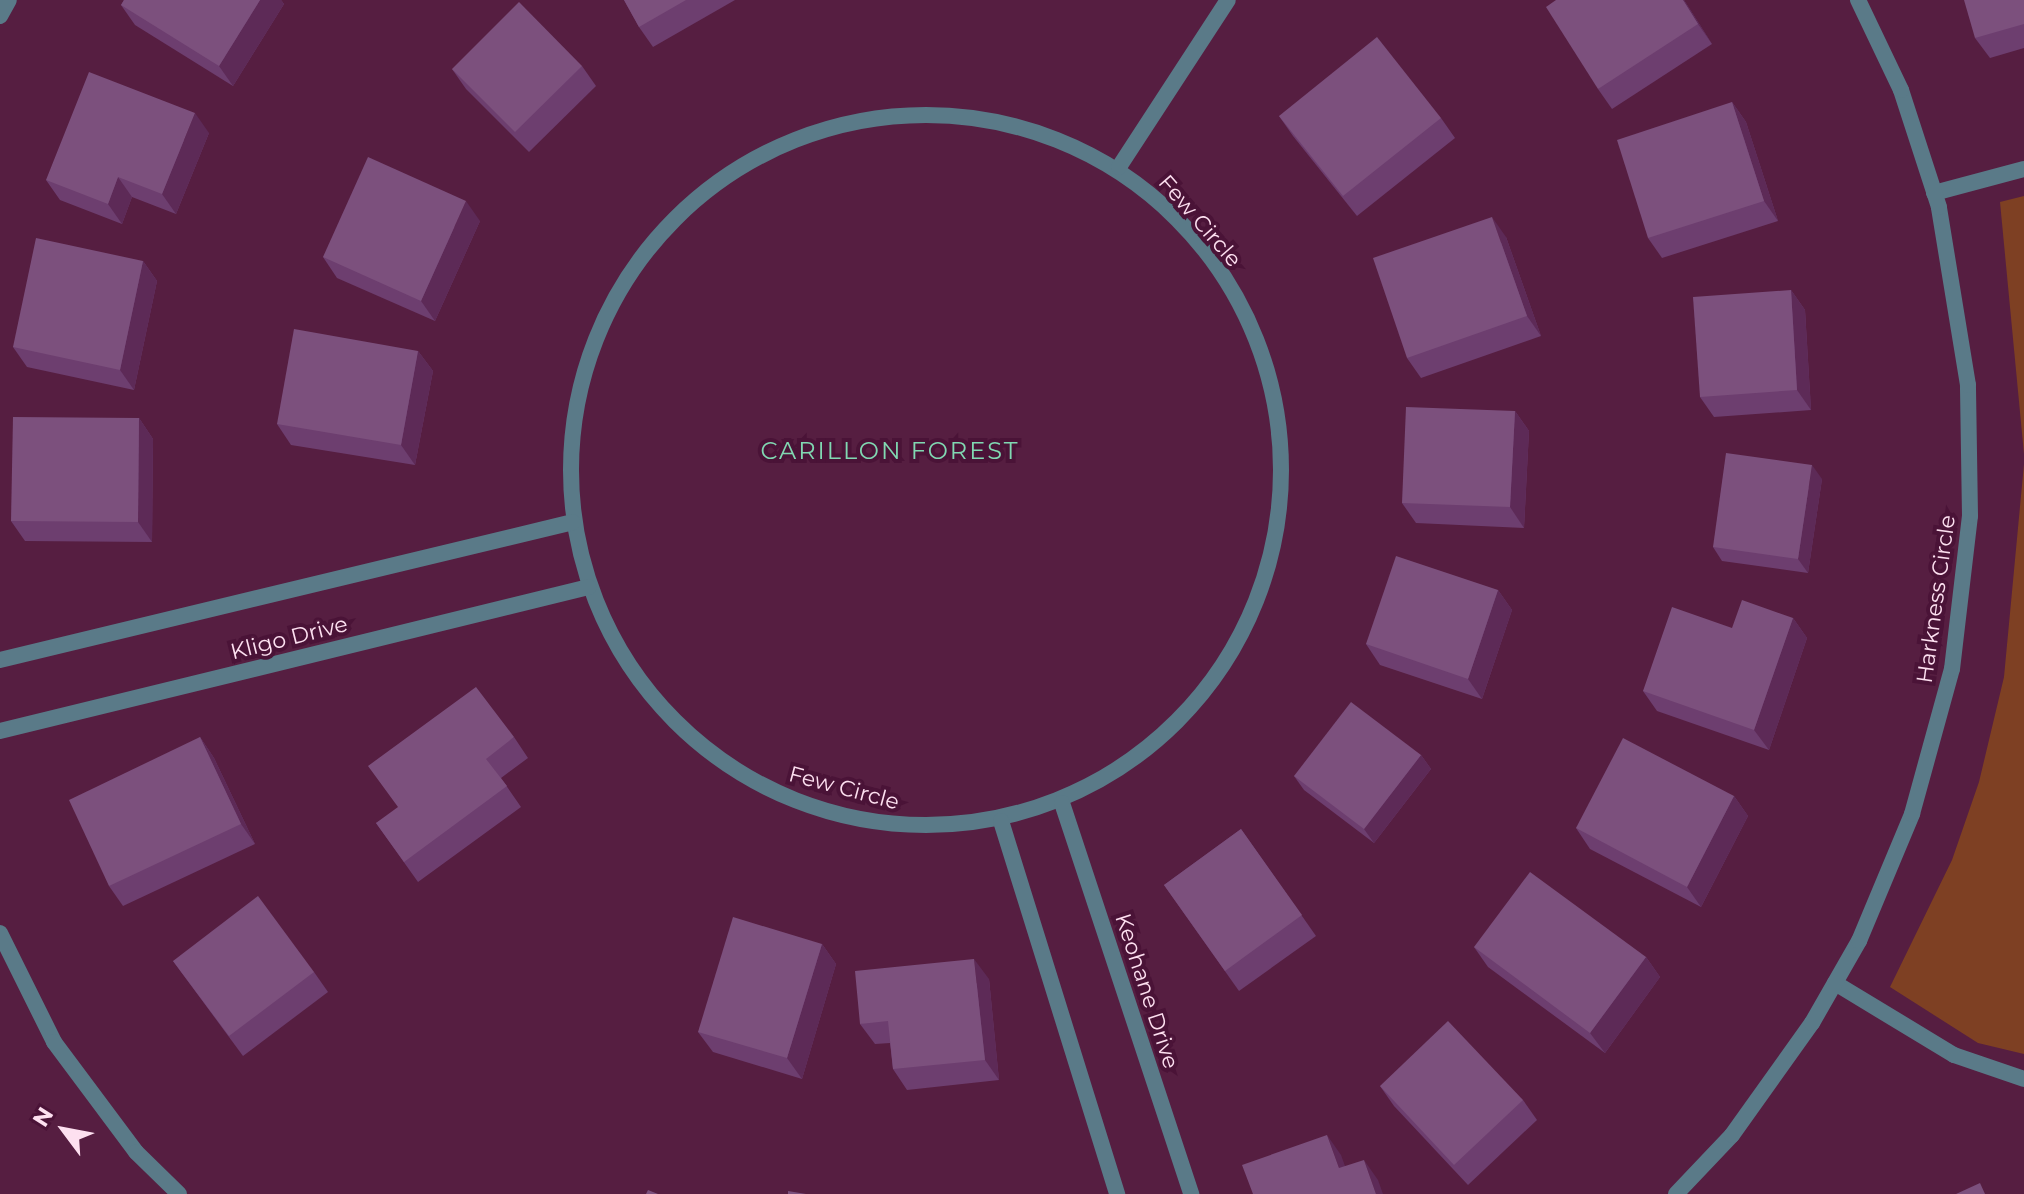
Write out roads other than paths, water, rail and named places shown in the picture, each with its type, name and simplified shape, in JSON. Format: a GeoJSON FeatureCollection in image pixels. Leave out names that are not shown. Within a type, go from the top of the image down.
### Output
{"type":"FeatureCollection","features":[{"type":"Feature","properties":{"kind":"street"},"geometry":{"type":"LineString","coordinates":[[0,16],[9,0]]}},
{"type":"Feature","properties":{"kind":"street"},"geometry":{"type":"LineString","coordinates":[[1119,167],[1228,0]]}},
{"type":"Feature","properties":{"kind":"street","name":"Harkness Circle"},"geometry":{"type":"LineString","coordinates":[[1676,1194],[1732,1135],[1835,983],[1912,814],[1952,669],[1970,516],[1968,385],[1934,193],[1901,90],[1858,0]]}},
{"type":"Feature","properties":{"kind":"street","name":"Few Circle"},"geometry":{"type":"LineString","coordinates":[[949,111],[1048,130],[1119,167],[1179,225],[1247,324],[1266,382],[1278,492],[1266,590],[1231,660],[1159,744],[1062,803],[1001,821],[888,827],[784,799],[685,734],[617,650],[589,587],[573,522],[571,433],[595,339],[641,256],[713,184],[776,145],[854,119],[949,111]]}},
{"type":"Feature","properties":{"kind":"street"},"geometry":{"type":"LineString","coordinates":[[1934,193],[2024,169]]}},
{"type":"Feature","properties":{"kind":"street","name":"Kligo Drive"},"geometry":{"type":"LineString","coordinates":[[0,660],[573,522]]}},
{"type":"Feature","properties":{"kind":"street","name":"Kligo Drive"},"geometry":{"type":"LineString","coordinates":[[0,731],[589,587]]}},
{"type":"Feature","properties":{"kind":"street","name":"Keohane Drive"},"geometry":{"type":"LineString","coordinates":[[1062,803],[1191,1194]]}},
{"type":"Feature","properties":{"kind":"street"},"geometry":{"type":"LineString","coordinates":[[1001,821],[1117,1194]]}},
{"type":"Feature","properties":{"kind":"street"},"geometry":{"type":"LineString","coordinates":[[0,933],[54,1042],[136,1152],[179,1194]]}},
{"type":"Feature","properties":{"kind":"street"},"geometry":{"type":"LineString","coordinates":[[1835,983],[1954,1055],[2024,1079]]}},
{"type":"Feature","properties":{"kind":"district","name":"CARILLON FOREST"},"geometry":{"type":"Point","coordinates":[890,451]}}]}
